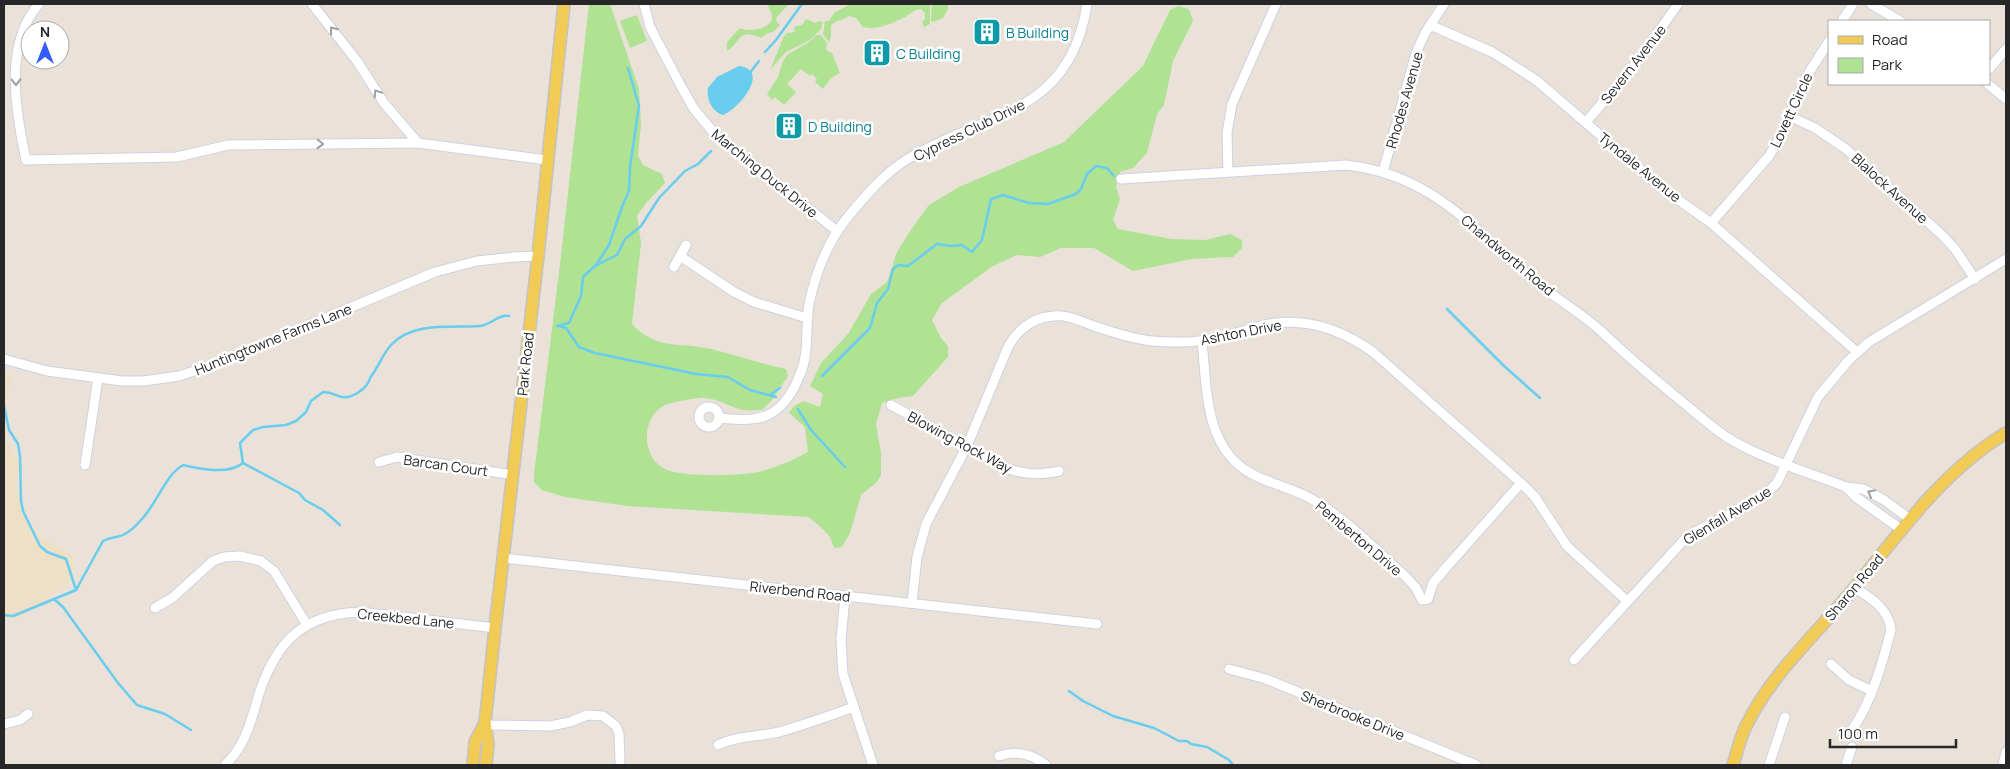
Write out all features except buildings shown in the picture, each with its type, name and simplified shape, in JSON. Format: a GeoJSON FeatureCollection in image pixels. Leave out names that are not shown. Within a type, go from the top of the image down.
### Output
{"type":"FeatureCollection","features":[{"type":"Feature","properties":{"kind":"main road","name":"Park Road"},"geometry":{"type":"LineString","coordinates":[[486,765],[488,744],[485,723],[494,628],[538,256],[564,4]]}},
{"type":"Feature","properties":{"kind":"main road","name":"Sharon Road"},"geometry":{"type":"LineString","coordinates":[[1736,764],[1747,725],[1761,700],[1787,665],[1855,588],[1902,530],[1958,470],[1982,449],[2006,435]]}},
{"type":"Feature","properties":{"kind":"main road","name":"Park Road"},"geometry":{"type":"LineString","coordinates":[[473,765],[475,742],[485,723]]}},
{"type":"Feature","properties":{"kind":"street"},"geometry":{"type":"LineString","coordinates":[[39,4],[27,21],[21,35],[16,76],[18,122],[26,160],[177,157],[228,145],[418,142],[547,160]]}},
{"type":"Feature","properties":{"kind":"street"},"geometry":{"type":"LineString","coordinates":[[312,4],[357,61],[384,103],[418,142]]}},
{"type":"Feature","properties":{"kind":"street","name":"Marching Duck Drive"},"geometry":{"type":"LineString","coordinates":[[644,4],[650,27],[682,88],[694,109],[714,133],[836,231]]}},
{"type":"Feature","properties":{"kind":"street","name":"Cypress Club Drive"},"geometry":{"type":"LineString","coordinates":[[719,418],[746,421],[756,420],[775,412],[783,404],[791,394],[802,370],[805,358],[807,318],[813,286],[836,231],[878,184],[904,161],[1024,105],[1044,91],[1073,51],[1081,31],[1087,4]]}},
{"type":"Feature","properties":{"kind":"street"},"geometry":{"type":"LineString","coordinates":[[1228,172],[1227,132],[1232,104],[1276,4]]}},
{"type":"Feature","properties":{"kind":"street","name":"Rhodes Avenue"},"geometry":{"type":"LineString","coordinates":[[1383,172],[1416,53],[1430,25],[1444,4]]}},
{"type":"Feature","properties":{"kind":"street","name":"Severn Avenue"},"geometry":{"type":"LineString","coordinates":[[1586,122],[1637,62],[1678,4]]}},
{"type":"Feature","properties":{"kind":"street"},"geometry":{"type":"LineString","coordinates":[[1843,20],[1853,4]]}},
{"type":"Feature","properties":{"kind":"street"},"geometry":{"type":"LineString","coordinates":[[1871,4],[1898,20]]}},
{"type":"Feature","properties":{"kind":"street","name":"Tyndale Avenue"},"geometry":{"type":"LineString","coordinates":[[1430,25],[1464,39],[1536,80],[1662,189],[1711,223],[1857,352]]}},
{"type":"Feature","properties":{"kind":"street","name":"Lovett Circle"},"geometry":{"type":"LineString","coordinates":[[1711,223],[1769,156],[1778,141],[1808,74],[1828,43]]}},
{"type":"Feature","properties":{"kind":"street"},"geometry":{"type":"LineString","coordinates":[[1990,68],[2006,49]]}},
{"type":"Feature","properties":{"kind":"street"},"geometry":{"type":"LineString","coordinates":[[1989,85],[2006,99]]}},
{"type":"Feature","properties":{"kind":"street","name":"Blalock Avenue"},"geometry":{"type":"LineString","coordinates":[[1788,116],[1815,128],[1846,149],[1942,235],[1954,248],[1975,279]]}},
{"type":"Feature","properties":{"kind":"street","name":"Chandworth Road"},"geometry":{"type":"LineString","coordinates":[[1121,179],[1346,165],[1383,172],[1406,180],[1423,188],[1449,206],[1536,282],[1575,310],[1626,356],[1713,427],[1744,447],[1846,487],[1863,489],[1884,500],[1911,520]]}},
{"type":"Feature","properties":{"kind":"street"},"geometry":{"type":"LineString","coordinates":[[674,267],[686,245]]}},
{"type":"Feature","properties":{"kind":"street","name":"Huntingtowne Farms Lane"},"geometry":{"type":"LineString","coordinates":[[4,359],[29,367],[98,378],[144,381],[179,376],[221,362],[435,272],[477,261],[514,256],[538,256]]}},
{"type":"Feature","properties":{"kind":"street"},"geometry":{"type":"LineString","coordinates":[[680,256],[747,299],[807,318]]}},
{"type":"Feature","properties":{"kind":"street","name":"Glenfall Avenue"},"geometry":{"type":"LineString","coordinates":[[1574,660],[1682,541],[1697,531],[1764,496],[1777,483],[1818,397],[1857,352],[1891,328],[2006,259]]}},
{"type":"Feature","properties":{"kind":"street","name":"Ashton Drive"},"geometry":{"type":"LineString","coordinates":[[912,603],[917,557],[926,524],[967,446],[1008,346],[1019,331],[1033,321],[1044,317],[1067,316],[1118,334],[1164,342],[1202,341],[1258,326],[1278,323],[1320,326],[1350,338],[1373,352],[1521,483],[1539,503],[1567,546],[1626,601]]}},
{"type":"Feature","properties":{"kind":"street","name":"Pemberton Drive"},"geometry":{"type":"LineString","coordinates":[[1202,341],[1213,425],[1221,443],[1232,459],[1253,475],[1301,492],[1328,509],[1406,577],[1414,585],[1422,600],[1428,599],[1433,584],[1444,570],[1521,483]]}},
{"type":"Feature","properties":{"kind":"street"},"geometry":{"type":"LineString","coordinates":[[85,465],[98,378]]}},
{"type":"Feature","properties":{"kind":"street","name":"Blowing Rock Way"},"geometry":{"type":"LineString","coordinates":[[891,405],[1018,473],[1041,474],[1059,471]]}},
{"type":"Feature","properties":{"kind":"street","name":"Barcan Court"},"geometry":{"type":"LineString","coordinates":[[379,462],[397,458],[513,475]]}},
{"type":"Feature","properties":{"kind":"street","name":"Chandworth Road"},"geometry":{"type":"LineString","coordinates":[[1846,487],[1857,498],[1902,530]]}},
{"type":"Feature","properties":{"kind":"street"},"geometry":{"type":"LineString","coordinates":[[155,608],[172,598],[213,560],[240,556],[261,561],[274,571],[307,624]]}},
{"type":"Feature","properties":{"kind":"street","name":"Riverbend Road"},"geometry":{"type":"LineString","coordinates":[[503,558],[1097,624]]}},
{"type":"Feature","properties":{"kind":"street"},"geometry":{"type":"LineString","coordinates":[[1852,730],[1861,717],[1872,691],[1891,630],[1890,621],[1874,601],[1855,588]]}},
{"type":"Feature","properties":{"kind":"street"},"geometry":{"type":"LineString","coordinates":[[845,596],[841,657],[843,674],[873,765]]}},
{"type":"Feature","properties":{"kind":"street","name":"Creekbed Lane"},"geometry":{"type":"LineString","coordinates":[[225,765],[245,739],[260,692],[276,654],[289,637],[307,624],[344,612],[360,612],[494,628]]}},
{"type":"Feature","properties":{"kind":"street"},"geometry":{"type":"LineString","coordinates":[[1831,664],[1849,680],[1872,691]]}},
{"type":"Feature","properties":{"kind":"street","name":"Sherbrooke Drive"},"geometry":{"type":"LineString","coordinates":[[1229,670],[1266,679],[1476,765]]}},
{"type":"Feature","properties":{"kind":"street"},"geometry":{"type":"LineString","coordinates":[[718,745],[738,737],[781,731],[854,707]]}},
{"type":"Feature","properties":{"kind":"street"},"geometry":{"type":"LineString","coordinates":[[4,724],[20,720],[28,714]]}},
{"type":"Feature","properties":{"kind":"street"},"geometry":{"type":"LineString","coordinates":[[485,723],[498,726],[550,726],[570,722],[587,715],[603,716],[616,726],[620,734],[620,761]]}},
{"type":"Feature","properties":{"kind":"street"},"geometry":{"type":"LineString","coordinates":[[1769,765],[1785,717]]}},
{"type":"Feature","properties":{"kind":"street"},"geometry":{"type":"LineString","coordinates":[[1846,765],[1852,747]]}},
{"type":"Feature","properties":{"kind":"street"},"geometry":{"type":"LineString","coordinates":[[2003,765],[2006,752]]}},
{"type":"Feature","properties":{"kind":"street"},"geometry":{"type":"LineString","coordinates":[[999,756],[1022,753],[1032,756],[1046,765]]}},
{"type":"Feature","properties":{"kind":"shaded area"},"geometry":{"type":"Polygon","coordinates":[[[4,371],[11,375],[4,424],[4,371]]]}},
{"type":"Feature","properties":{"kind":"shaded area"},"geometry":{"type":"Polygon","coordinates":[[[4,424],[9,445],[24,468],[15,481],[23,513],[35,532],[74,557],[71,578],[65,587],[18,618],[4,619],[4,424]]]}},
{"type":"Feature","properties":{"kind":"green space"},"geometry":{"type":"Polygon","coordinates":[[[589,4],[610,4],[639,89],[641,124],[638,156],[643,165],[662,174],[665,183],[637,216],[641,243],[632,324],[651,339],[724,352],[786,369],[788,376],[773,399],[762,410],[738,409],[716,400],[705,398],[672,403],[665,405],[657,411],[651,419],[648,428],[648,448],[658,465],[667,470],[699,475],[750,473],[778,466],[808,452],[805,427],[789,413],[794,406],[804,401],[820,407],[823,394],[810,386],[821,363],[848,334],[871,294],[887,282],[897,252],[929,205],[959,187],[1064,142],[1143,66],[1170,10],[1178,6],[1189,9],[1193,21],[1173,61],[1164,105],[1157,114],[1147,153],[1133,168],[1120,172],[1116,187],[1120,199],[1113,220],[1118,229],[1171,239],[1205,240],[1230,234],[1242,240],[1242,248],[1233,257],[1192,259],[1133,271],[1094,248],[1061,248],[1040,257],[1017,255],[993,266],[942,303],[932,320],[941,338],[948,346],[948,357],[913,396],[882,403],[876,424],[881,453],[881,475],[877,482],[861,495],[850,533],[842,547],[835,548],[830,537],[808,517],[627,506],[565,497],[542,490],[534,482],[534,474],[589,4]]]}},
{"type":"Feature","properties":{"kind":"green space"},"geometry":{"type":"Polygon","coordinates":[[[768,4],[789,4],[776,18],[777,23],[780,25],[773,32],[761,38],[754,35],[744,35],[727,51],[727,42],[740,28],[748,30],[758,29],[770,23],[772,17],[768,4]]]}},
{"type":"Feature","properties":{"kind":"green space"},"geometry":{"type":"Polygon","coordinates":[[[851,4],[930,4],[930,24],[924,27],[922,22],[925,19],[925,13],[921,9],[889,24],[873,28],[863,27],[856,18],[849,16],[831,25],[829,42],[823,34],[825,21],[829,21],[835,12],[851,4]]]}},
{"type":"Feature","properties":{"kind":"green space"},"geometry":{"type":"Polygon","coordinates":[[[932,4],[948,4],[948,9],[943,18],[932,22],[931,20],[932,4]]]}},
{"type":"Feature","properties":{"kind":"green space"},"geometry":{"type":"Polygon","coordinates":[[[637,15],[647,41],[630,48],[620,21],[637,15]]]}},
{"type":"Feature","properties":{"kind":"green space"},"geometry":{"type":"Polygon","coordinates":[[[806,19],[815,23],[823,22],[821,29],[810,40],[786,52],[770,70],[784,36],[787,33],[795,32],[794,27],[802,25],[806,19]]]}},
{"type":"Feature","properties":{"kind":"green space"},"geometry":{"type":"Polygon","coordinates":[[[816,35],[821,35],[827,43],[826,50],[832,53],[840,73],[831,78],[823,89],[815,82],[817,79],[812,74],[810,76],[801,69],[787,84],[796,92],[784,105],[775,97],[772,100],[767,94],[778,77],[783,61],[788,54],[809,42],[816,35]]]}},
{"type":"Feature","properties":{"kind":"water"},"geometry":{"type":"Polygon","coordinates":[[[739,66],[748,69],[752,74],[752,82],[744,98],[723,115],[713,108],[708,96],[708,88],[717,77],[739,66]]]}},
{"type":"Feature","properties":{"kind":"waterway"},"geometry":{"type":"LineString","coordinates":[[765,52],[802,4]]}},
{"type":"Feature","properties":{"kind":"waterway"},"geometry":{"type":"LineString","coordinates":[[749,74],[759,61]]}},
{"type":"Feature","properties":{"kind":"waterway"},"geometry":{"type":"LineString","coordinates":[[557,326],[569,323],[581,296],[583,277],[596,265],[609,245],[629,191],[630,167],[639,106],[628,68]]}},
{"type":"Feature","properties":{"kind":"waterway"},"geometry":{"type":"LineString","coordinates":[[597,265],[617,255],[625,239],[641,226],[659,198],[685,171],[698,164],[711,151]]}},
{"type":"Feature","properties":{"kind":"waterway"},"geometry":{"type":"LineString","coordinates":[[822,376],[870,328],[877,303],[888,289],[893,269],[898,265],[908,266],[937,244],[962,245],[972,252],[982,240],[991,199],[1003,195],[1029,203],[1048,204],[1076,194],[1081,189],[1087,174],[1096,166],[1107,168],[1114,176]]}},
{"type":"Feature","properties":{"kind":"waterway"},"geometry":{"type":"LineString","coordinates":[[1447,309],[1503,365],[1540,398]]}},
{"type":"Feature","properties":{"kind":"waterway"},"geometry":{"type":"LineString","coordinates":[[243,463],[240,443],[253,430],[286,425],[296,421],[306,412],[311,401],[323,392],[342,397],[359,392],[369,382],[388,349],[400,337],[410,332],[433,327],[480,326],[501,317],[509,316]]}},
{"type":"Feature","properties":{"kind":"waterway"},"geometry":{"type":"LineString","coordinates":[[559,326],[566,328],[579,347],[595,353],[696,374],[728,377],[750,390],[776,397]]}},
{"type":"Feature","properties":{"kind":"waterway"},"geometry":{"type":"LineString","coordinates":[[771,394],[780,388]]}},
{"type":"Feature","properties":{"kind":"waterway"},"geometry":{"type":"LineString","coordinates":[[4,406],[9,430],[18,444],[23,511],[40,546],[47,552],[66,559],[76,590]]}},
{"type":"Feature","properties":{"kind":"waterway"},"geometry":{"type":"LineString","coordinates":[[798,409],[811,430],[845,467]]}},
{"type":"Feature","properties":{"kind":"waterway"},"geometry":{"type":"LineString","coordinates":[[243,463],[299,493],[305,500],[323,510],[340,525]]}},
{"type":"Feature","properties":{"kind":"waterway"},"geometry":{"type":"LineString","coordinates":[[4,615],[13,616],[76,590],[103,541],[122,535],[135,527],[146,515],[171,476],[183,465],[222,470],[237,467],[243,463]]}},
{"type":"Feature","properties":{"kind":"waterway"},"geometry":{"type":"LineString","coordinates":[[54,599],[63,607],[118,683],[137,705],[165,714],[191,730]]}},
{"type":"Feature","properties":{"kind":"waterway"},"geometry":{"type":"LineString","coordinates":[[1069,691],[1083,701],[1113,716],[1154,728],[1179,741],[1187,741],[1191,744],[1207,747],[1229,760],[1233,765]]}},
{"type":"Feature","properties":{"kind":"place","name":"B Building"},"geometry":{"type":"Point","coordinates":[987,32]}},
{"type":"Feature","properties":{"kind":"place","name":"C Building"},"geometry":{"type":"Point","coordinates":[877,53]}},
{"type":"Feature","properties":{"kind":"place","name":"D Building"},"geometry":{"type":"Point","coordinates":[789,126]}}]}
